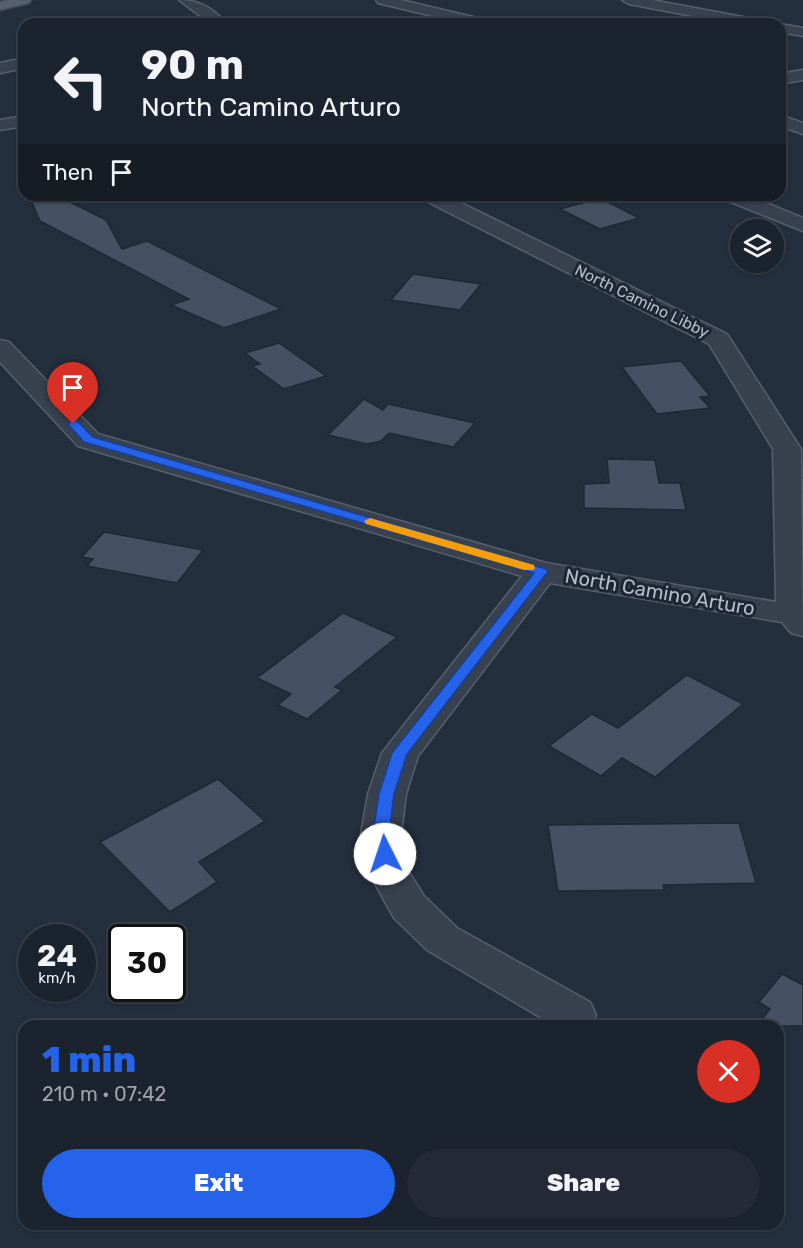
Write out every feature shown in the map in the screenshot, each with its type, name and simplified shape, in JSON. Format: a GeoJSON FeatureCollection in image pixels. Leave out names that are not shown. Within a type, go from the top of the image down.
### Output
{"type":"FeatureCollection","features":[{"type":"Feature","properties":{"kind":"main road"},"geometry":{"type":"LineString","coordinates":[[0,6],[24,0]]}},
{"type":"Feature","properties":{"kind":"street"},"geometry":{"type":"LineString","coordinates":[[186,0],[213,18]]}},
{"type":"Feature","properties":{"kind":"street"},"geometry":{"type":"LineString","coordinates":[[383,0],[460,18]]}},
{"type":"Feature","properties":{"kind":"street"},"geometry":{"type":"LineString","coordinates":[[629,0],[726,18]]}},
{"type":"Feature","properties":{"kind":"street"},"geometry":{"type":"LineString","coordinates":[[786,29],[803,32]]}},
{"type":"Feature","properties":{"kind":"street"},"geometry":{"type":"LineString","coordinates":[[0,68],[18,64]]}},
{"type":"Feature","properties":{"kind":"street"},"geometry":{"type":"LineString","coordinates":[[786,78],[803,75]]}},
{"type":"Feature","properties":{"kind":"street"},"geometry":{"type":"LineString","coordinates":[[0,124],[18,122]]}},
{"type":"Feature","properties":{"kind":"street"},"geometry":{"type":"LineString","coordinates":[[786,122],[803,129]]}},
{"type":"Feature","properties":{"kind":"street","name":"North Camino Libby"},"geometry":{"type":"LineString","coordinates":[[441,201],[718,339],[787,449],[800,619]]}},
{"type":"Feature","properties":{"kind":"street"},"geometry":{"type":"LineString","coordinates":[[745,201],[803,225]]}},
{"type":"Feature","properties":{"kind":"street","name":"North Camino Arturo"},"geometry":{"type":"LineString","coordinates":[[0,347],[88,440],[542,572],[800,619]]}},
{"type":"Feature","properties":{"kind":"street"},"geometry":{"type":"LineString","coordinates":[[542,572],[400,753],[387,794],[381,834],[388,873],[409,907],[442,939],[574,1015]]}},
{"type":"Feature","properties":{"kind":"building"},"geometry":{"type":"Polygon","coordinates":[[[31,201],[68,201],[106,220],[122,249],[147,241],[281,309],[224,328],[171,305],[189,299],[40,221],[31,201]]]}},
{"type":"Feature","properties":{"kind":"building"},"geometry":{"type":"Polygon","coordinates":[[[589,201],[606,201],[639,218],[600,229],[560,209],[589,201]]]}},
{"type":"Feature","properties":{"kind":"building"},"geometry":{"type":"Polygon","coordinates":[[[413,274],[481,284],[460,310],[391,300],[413,274]]]}},
{"type":"Feature","properties":{"kind":"building"},"geometry":{"type":"Polygon","coordinates":[[[279,343],[326,376],[284,389],[252,366],[260,364],[245,353],[279,343]]]}},
{"type":"Feature","properties":{"kind":"building"},"geometry":{"type":"Polygon","coordinates":[[[681,361],[710,396],[700,397],[710,408],[657,414],[622,367],[681,361]]]}},
{"type":"Feature","properties":{"kind":"building"},"geometry":{"type":"Polygon","coordinates":[[[364,399],[383,410],[388,404],[475,423],[453,447],[389,433],[381,441],[367,444],[328,435],[364,399]]]}},
{"type":"Feature","properties":{"kind":"building"},"geometry":{"type":"Polygon","coordinates":[[[607,459],[655,460],[659,483],[680,483],[686,510],[584,508],[584,484],[609,483],[607,459]]]}},
{"type":"Feature","properties":{"kind":"building"},"geometry":{"type":"Polygon","coordinates":[[[104,532],[203,550],[177,583],[87,566],[93,559],[82,557],[104,532]]]}},
{"type":"Feature","properties":{"kind":"building"},"geometry":{"type":"Polygon","coordinates":[[[343,613],[397,637],[335,687],[342,690],[307,719],[278,705],[291,694],[257,678],[343,613]]]}},
{"type":"Feature","properties":{"kind":"building"},"geometry":{"type":"Polygon","coordinates":[[[687,675],[743,704],[655,777],[622,758],[601,776],[549,746],[592,714],[618,728],[687,675]]]}},
{"type":"Feature","properties":{"kind":"building"},"geometry":{"type":"Polygon","coordinates":[[[218,779],[265,821],[199,862],[217,882],[170,912],[100,842],[218,779]]]}},
{"type":"Feature","properties":{"kind":"building"},"geometry":{"type":"Polygon","coordinates":[[[739,823],[756,883],[663,885],[664,890],[558,891],[548,825],[739,823]]]}},
{"type":"Feature","properties":{"kind":"building"},"geometry":{"type":"Polygon","coordinates":[[[782,974],[803,985],[803,1026],[784,1026],[784,1020],[762,1020],[770,1009],[759,1002],[782,974]]]}},
{"type":"Feature","properties":{"kind":"slow traffic"},"geometry":{"type":"LineString","coordinates":[[370,521],[529,568]]}},
{"type":"Feature","properties":{"kind":"route"},"geometry":{"type":"LineString","coordinates":[[73,424],[88,440],[542,572],[400,753],[387,794],[381,834],[385,854]]}}]}
